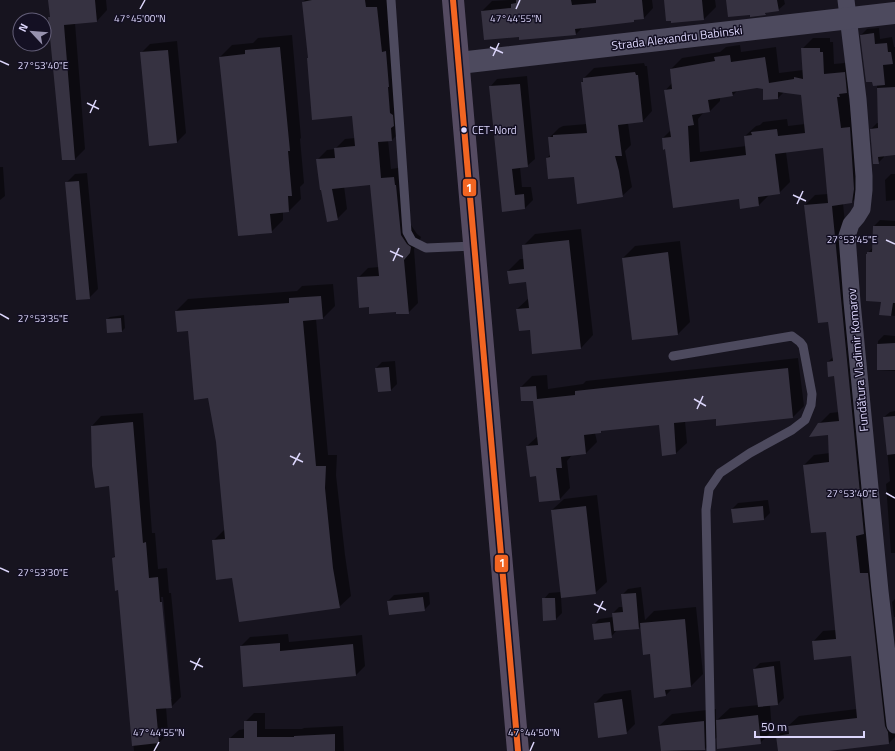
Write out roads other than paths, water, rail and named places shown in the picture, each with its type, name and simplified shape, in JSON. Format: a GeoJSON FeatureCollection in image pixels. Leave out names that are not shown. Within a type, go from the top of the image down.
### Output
{"type":"FeatureCollection","features":[{"type":"Feature","properties":{"kind":"main road"},"geometry":{"type":"LineString","coordinates":[[453,0],[518,751]]}},
{"type":"Feature","properties":{"kind":"street","name":"Strada Alexandru Babinski"},"geometry":{"type":"LineString","coordinates":[[459,63],[847,9],[895,13]]}},
{"type":"Feature","properties":{"kind":"street","name":"Fundătura Vladimir Komarov"},"geometry":{"type":"LineString","coordinates":[[847,9],[858,99],[864,176],[862,209],[851,224],[847,236],[880,591],[895,725]]}},
{"type":"Feature","properties":{"kind":"lane"},"geometry":{"type":"LineString","coordinates":[[391,0],[407,232],[412,241],[426,248],[474,246]]}},
{"type":"Feature","properties":{"kind":"lane"},"geometry":{"type":"LineString","coordinates":[[672,356],[792,336],[803,346],[812,394],[811,405],[805,420],[792,430],[750,453],[720,473],[709,489],[706,510],[710,751]]}},
{"type":"Feature","properties":{"kind":"place","name":"CET-Nord"},"geometry":{"type":"Point","coordinates":[464,130]}}]}
